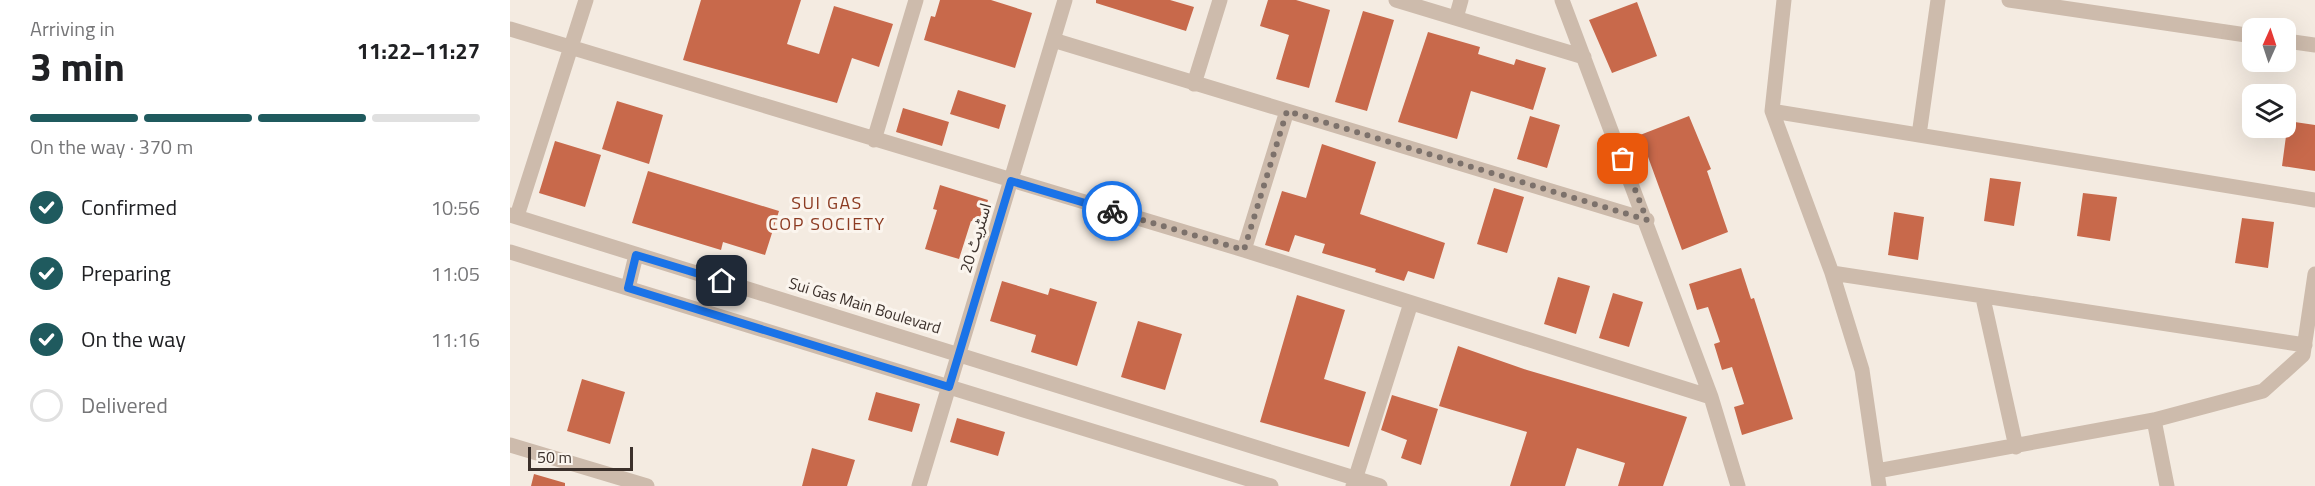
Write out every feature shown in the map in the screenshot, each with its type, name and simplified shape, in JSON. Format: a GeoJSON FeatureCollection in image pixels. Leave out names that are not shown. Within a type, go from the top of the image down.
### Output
{"type":"FeatureCollection","features":[{"type":"Feature","properties":{"kind":"street"},"geometry":{"type":"LineString","coordinates":[[513,215],[586,0]]}},
{"type":"Feature","properties":{"kind":"street","name":"اسٹریٹ 20"},"geometry":{"type":"LineString","coordinates":[[919,486],[1065,0]]}},
{"type":"Feature","properties":{"kind":"street"},"geometry":{"type":"LineString","coordinates":[[1194,84],[1220,0]]}},
{"type":"Feature","properties":{"kind":"street"},"geometry":{"type":"LineString","coordinates":[[1456,18],[1461,0]]}},
{"type":"Feature","properties":{"kind":"street"},"geometry":{"type":"LineString","coordinates":[[1562,0],[1647,220],[1711,397],[1738,486]]}},
{"type":"Feature","properties":{"kind":"street"},"geometry":{"type":"LineString","coordinates":[[1784,0],[1772,111],[1832,273],[1862,370],[1878,479],[2016,447],[2154,420],[2263,391],[2303,356],[2315,274]]}},
{"type":"Feature","properties":{"kind":"street"},"geometry":{"type":"LineString","coordinates":[[1919,135],[1938,0]]}},
{"type":"Feature","properties":{"kind":"street"},"geometry":{"type":"LineString","coordinates":[[2009,0],[2242,34]]}},
{"type":"Feature","properties":{"kind":"street"},"geometry":{"type":"LineString","coordinates":[[874,140],[911,1]]}},
{"type":"Feature","properties":{"kind":"street"},"geometry":{"type":"LineString","coordinates":[[1406,1],[1584,57]]}},
{"type":"Feature","properties":{"kind":"street"},"geometry":{"type":"LineString","coordinates":[[510,29],[1244,250],[1711,397]]}},
{"type":"Feature","properties":{"kind":"street"},"geometry":{"type":"LineString","coordinates":[[1053,40],[1647,220]]}},
{"type":"Feature","properties":{"kind":"street"},"geometry":{"type":"LineString","coordinates":[[2296,42],[2315,45]]}},
{"type":"Feature","properties":{"kind":"street"},"geometry":{"type":"LineString","coordinates":[[1244,250],[1287,111]]}},
{"type":"Feature","properties":{"kind":"street"},"geometry":{"type":"LineString","coordinates":[[1772,111],[2315,200]]}},
{"type":"Feature","properties":{"kind":"street","name":"Sui Gas Main Boulevard"},"geometry":{"type":"LineString","coordinates":[[513,215],[636,255],[959,353],[1354,482],[1380,486]]}},
{"type":"Feature","properties":{"kind":"street"},"geometry":{"type":"LineString","coordinates":[[510,252],[1271,486]]}},
{"type":"Feature","properties":{"kind":"street"},"geometry":{"type":"LineString","coordinates":[[628,288],[636,255]]}},
{"type":"Feature","properties":{"kind":"street"},"geometry":{"type":"LineString","coordinates":[[1832,273],[1983,298],[2305,345]]}},
{"type":"Feature","properties":{"kind":"street"},"geometry":{"type":"LineString","coordinates":[[1983,298],[2016,447]]}},
{"type":"Feature","properties":{"kind":"street"},"geometry":{"type":"LineString","coordinates":[[1354,482],[1411,303]]}},
{"type":"Feature","properties":{"kind":"street"},"geometry":{"type":"LineString","coordinates":[[2154,420],[2167,486]]}},
{"type":"Feature","properties":{"kind":"street"},"geometry":{"type":"LineString","coordinates":[[510,445],[647,486]]}},
{"type":"Feature","properties":{"kind":"building"},"geometry":{"type":"Polygon","coordinates":[[[701,0],[801,0],[787,44],[819,54],[834,6],[893,24],[879,67],[852,58],[837,103],[683,60],[701,0]]]}},
{"type":"Feature","properties":{"kind":"building"},"geometry":{"type":"Polygon","coordinates":[[[940,0],[991,0],[1032,13],[1015,68],[924,40],[931,16],[935,17],[940,0]]]}},
{"type":"Feature","properties":{"kind":"building"},"geometry":{"type":"Polygon","coordinates":[[[1096,0],[1170,0],[1194,7],[1186,31],[1096,3],[1096,0]]]}},
{"type":"Feature","properties":{"kind":"building"},"geometry":{"type":"Polygon","coordinates":[[[1268,0],[1296,0],[1330,10],[1309,88],[1276,79],[1289,35],[1260,26],[1268,0]]]}},
{"type":"Feature","properties":{"kind":"building"},"geometry":{"type":"Polygon","coordinates":[[[1637,2],[1657,56],[1612,73],[1589,20],[1637,2]]]}},
{"type":"Feature","properties":{"kind":"building"},"geometry":{"type":"Polygon","coordinates":[[[1363,11],[1394,20],[1367,111],[1335,102],[1363,11]]]}},
{"type":"Feature","properties":{"kind":"building"},"geometry":{"type":"Polygon","coordinates":[[[1428,32],[1480,47],[1478,54],[1514,65],[1516,59],[1546,68],[1533,110],[1471,91],[1457,139],[1398,122],[1428,32]]]}},
{"type":"Feature","properties":{"kind":"building"},"geometry":{"type":"Polygon","coordinates":[[[958,90],[1006,105],[999,129],[950,114],[958,90]]]}},
{"type":"Feature","properties":{"kind":"building"},"geometry":{"type":"Polygon","coordinates":[[[617,101],[663,115],[649,164],[602,149],[617,101]]]}},
{"type":"Feature","properties":{"kind":"building"},"geometry":{"type":"Polygon","coordinates":[[[903,108],[949,122],[942,146],[896,132],[903,108]]]}},
{"type":"Feature","properties":{"kind":"building"},"geometry":{"type":"Polygon","coordinates":[[[1530,116],[1560,125],[1547,168],[1517,159],[1530,116]]]}},
{"type":"Feature","properties":{"kind":"building"},"geometry":{"type":"Polygon","coordinates":[[[1689,116],[1711,169],[1707,171],[1728,232],[1682,250],[1640,135],[1689,116]]]}},
{"type":"Feature","properties":{"kind":"building"},"geometry":{"type":"Polygon","coordinates":[[[2296,122],[2315,125],[2315,171],[2282,166],[2286,138],[2296,138],[2296,122]]]}},
{"type":"Feature","properties":{"kind":"building"},"geometry":{"type":"Polygon","coordinates":[[[555,141],[601,155],[585,207],[539,193],[555,141]]]}},
{"type":"Feature","properties":{"kind":"building"},"geometry":{"type":"Polygon","coordinates":[[[1322,144],[1376,162],[1360,214],[1445,243],[1434,279],[1408,271],[1404,281],[1375,272],[1376,269],[1322,253],[1325,244],[1295,235],[1289,252],[1265,245],[1282,191],[1306,198],[1322,144]]]}},
{"type":"Feature","properties":{"kind":"building"},"geometry":{"type":"Polygon","coordinates":[[[648,171],[779,211],[765,255],[723,242],[721,250],[632,223],[648,171]]]}},
{"type":"Feature","properties":{"kind":"building"},"geometry":{"type":"Polygon","coordinates":[[[1990,178],[2021,182],[2014,226],[1984,221],[1990,178]]]}},
{"type":"Feature","properties":{"kind":"building"},"geometry":{"type":"Polygon","coordinates":[[[940,185],[988,200],[981,224],[971,221],[959,259],[925,249],[937,210],[933,209],[940,185]]]}},
{"type":"Feature","properties":{"kind":"building"},"geometry":{"type":"Polygon","coordinates":[[[1494,188],[1524,197],[1507,253],[1477,244],[1494,188]]]}},
{"type":"Feature","properties":{"kind":"building"},"geometry":{"type":"Polygon","coordinates":[[[2083,193],[2117,197],[2110,241],[2077,236],[2083,193]]]}},
{"type":"Feature","properties":{"kind":"building"},"geometry":{"type":"Polygon","coordinates":[[[1894,212],[1924,217],[1918,260],[1888,255],[1894,212]]]}},
{"type":"Feature","properties":{"kind":"building"},"geometry":{"type":"Polygon","coordinates":[[[2242,218],[2274,222],[2268,268],[2235,263],[2242,218]]]}},
{"type":"Feature","properties":{"kind":"building"},"geometry":{"type":"Polygon","coordinates":[[[1741,268],[1751,299],[1754,298],[1793,419],[1742,435],[1734,407],[1744,404],[1732,367],[1722,370],[1714,344],[1720,342],[1708,307],[1697,310],[1689,284],[1741,268]]]}},
{"type":"Feature","properties":{"kind":"building"},"geometry":{"type":"Polygon","coordinates":[[[1558,277],[1590,286],[1576,334],[1544,324],[1558,277]]]}},
{"type":"Feature","properties":{"kind":"building"},"geometry":{"type":"Polygon","coordinates":[[[1002,281],[1048,295],[1050,288],[1097,302],[1077,366],[1031,352],[1036,335],[990,321],[1002,281]]]}},
{"type":"Feature","properties":{"kind":"building"},"geometry":{"type":"Polygon","coordinates":[[[1613,293],[1643,302],[1629,347],[1599,338],[1613,293]]]}},
{"type":"Feature","properties":{"kind":"building"},"geometry":{"type":"Polygon","coordinates":[[[1297,295],[1345,310],[1324,379],[1366,392],[1349,447],[1260,422],[1297,295]]]}},
{"type":"Feature","properties":{"kind":"building"},"geometry":{"type":"Polygon","coordinates":[[[1138,321],[1182,334],[1165,390],[1121,377],[1138,321]]]}},
{"type":"Feature","properties":{"kind":"building"},"geometry":{"type":"Polygon","coordinates":[[[1458,346],[1527,370],[1687,417],[1663,486],[1618,486],[1625,463],[1577,448],[1565,486],[1510,486],[1527,432],[1439,406],[1458,346]]]}},
{"type":"Feature","properties":{"kind":"building"},"geometry":{"type":"Polygon","coordinates":[[[582,379],[625,392],[610,444],[567,431],[582,379]]]}},
{"type":"Feature","properties":{"kind":"building"},"geometry":{"type":"Polygon","coordinates":[[[876,392],[920,404],[912,432],[868,420],[876,392]]]}},
{"type":"Feature","properties":{"kind":"building"},"geometry":{"type":"Polygon","coordinates":[[[1392,395],[1438,409],[1421,465],[1401,458],[1407,440],[1381,430],[1392,395]]]}},
{"type":"Feature","properties":{"kind":"building"},"geometry":{"type":"Polygon","coordinates":[[[957,418],[1005,432],[998,456],[950,442],[957,418]]]}},
{"type":"Feature","properties":{"kind":"building"},"geometry":{"type":"Polygon","coordinates":[[[812,448],[855,460],[847,486],[802,486],[812,448]]]}},
{"type":"Feature","properties":{"kind":"building"},"geometry":{"type":"Polygon","coordinates":[[[534,474],[565,483],[565,486],[531,486],[534,474]]]}},
{"type":"Feature","properties":{"kind":"way so far"},"geometry":{"type":"LineString","coordinates":[[1112,211],[1244,250],[1287,111],[1647,220],[1623,159]]}},
{"type":"Feature","properties":{"kind":"district","name":"SUI GAS COP SOCIETY"},"geometry":{"type":"Point","coordinates":[827,213]}},
{"type":"Feature","properties":{"kind":"route"},"geometry":{"type":"LineString","coordinates":[[722,281],[636,255],[628,288],[949,387],[1011,181],[1112,211]]}}]}
